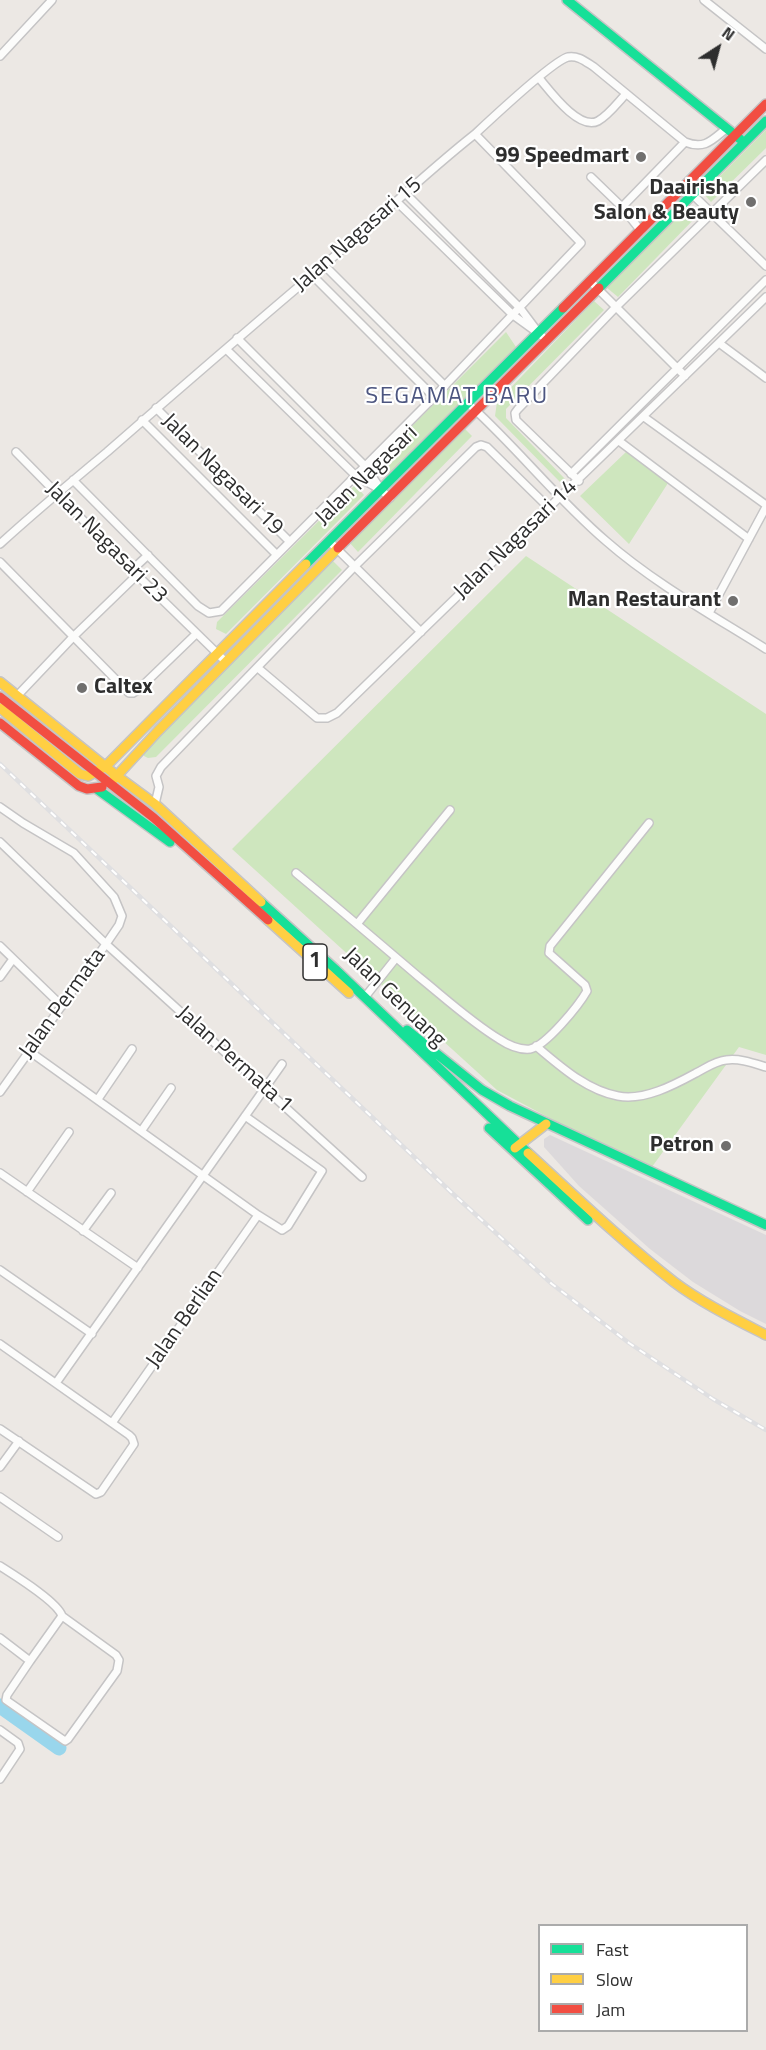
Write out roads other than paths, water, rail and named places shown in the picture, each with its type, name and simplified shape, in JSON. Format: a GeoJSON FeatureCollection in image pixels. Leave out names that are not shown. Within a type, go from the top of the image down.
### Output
{"type":"FeatureCollection","features":[{"type":"Feature","properties":{"kind":"main road"},"geometry":{"type":"LineString","coordinates":[[567,0],[740,139]]}},
{"type":"Feature","properties":{"kind":"main road","name":"Jalan Nagasari"},"geometry":{"type":"LineString","coordinates":[[96,773],[106,766],[538,332],[692,194],[740,139],[766,104]]}},
{"type":"Feature","properties":{"kind":"main road","name":"Jalan Nagasari"},"geometry":{"type":"LineString","coordinates":[[110,784],[226,662],[546,340],[641,231],[740,139],[766,121]]}},
{"type":"Feature","properties":{"kind":"main road","name":"Jalan Genuang"},"geometry":{"type":"LineString","coordinates":[[0,682],[155,804],[365,997],[515,1148],[644,1258],[686,1289],[736,1320],[766,1335]]}},
{"type":"Feature","properties":{"kind":"main road","name":"Jalan Genuang"},"geometry":{"type":"LineString","coordinates":[[0,696],[162,826],[366,1008],[642,1266],[703,1309],[766,1344]]}},
{"type":"Feature","properties":{"kind":"main road"},"geometry":{"type":"LineString","coordinates":[[0,708],[80,774],[88,776],[96,773]]}},
{"type":"Feature","properties":{"kind":"main road"},"geometry":{"type":"LineString","coordinates":[[0,723],[79,786],[97,789],[110,784]]}},
{"type":"Feature","properties":{"kind":"main road"},"geometry":{"type":"LineString","coordinates":[[97,789],[225,882]]}},
{"type":"Feature","properties":{"kind":"main road"},"geometry":{"type":"LineString","coordinates":[[365,997],[482,1090],[510,1106],[766,1225]]}},
{"type":"Feature","properties":{"kind":"main road"},"geometry":{"type":"LineString","coordinates":[[515,1148],[546,1124]]}},
{"type":"Feature","properties":{"kind":"street"},"geometry":{"type":"LineString","coordinates":[[0,56],[52,0]]}},
{"type":"Feature","properties":{"kind":"street"},"geometry":{"type":"LineString","coordinates":[[707,1],[766,48]]}},
{"type":"Feature","properties":{"kind":"street","name":"Jalan Nagasari 15"},"geometry":{"type":"LineString","coordinates":[[0,544],[538,78],[564,59],[576,57],[594,67],[626,94]]}},
{"type":"Feature","properties":{"kind":"street"},"geometry":{"type":"LineString","coordinates":[[538,78],[567,110],[586,122],[593,123],[601,120],[626,94],[685,142],[699,146],[708,143],[727,128]]}},
{"type":"Feature","properties":{"kind":"street"},"geometry":{"type":"LineString","coordinates":[[73,480],[198,606],[209,613],[221,611],[434,398],[581,243],[475,134]]}},
{"type":"Feature","properties":{"kind":"street"},"geometry":{"type":"LineString","coordinates":[[622,207],[685,142]]}},
{"type":"Feature","properties":{"kind":"street"},"geometry":{"type":"LineString","coordinates":[[579,481],[516,420],[515,413],[616,307],[766,159]]}},
{"type":"Feature","properties":{"kind":"street"},"geometry":{"type":"LineString","coordinates":[[591,177],[622,207],[641,231]]}},
{"type":"Feature","properties":{"kind":"street"},"geometry":{"type":"LineString","coordinates":[[405,193],[520,308],[546,340]]}},
{"type":"Feature","properties":{"kind":"street"},"geometry":{"type":"LineString","coordinates":[[692,194],[766,266]]}},
{"type":"Feature","properties":{"kind":"street"},"geometry":{"type":"LineString","coordinates":[[396,201],[513,315],[538,332]]}},
{"type":"Feature","properties":{"kind":"street"},"geometry":{"type":"LineString","coordinates":[[324,265],[445,386]]}},
{"type":"Feature","properties":{"kind":"street"},"geometry":{"type":"LineString","coordinates":[[312,275],[434,398]]}},
{"type":"Feature","properties":{"kind":"street","name":"Jalan Nagasari 14"},"geometry":{"type":"LineString","coordinates":[[571,474],[766,280]]}},
{"type":"Feature","properties":{"kind":"street"},"geometry":{"type":"LineString","coordinates":[[593,285],[685,376]]}},
{"type":"Feature","properties":{"kind":"street","name":"Jalan Nagasari 14"},"geometry":{"type":"LineString","coordinates":[[258,668],[317,718],[327,718],[337,713],[549,507],[579,481],[766,297]]}},
{"type":"Feature","properties":{"kind":"street"},"geometry":{"type":"LineString","coordinates":[[237,338],[365,466],[381,490]]}},
{"type":"Feature","properties":{"kind":"street"},"geometry":{"type":"LineString","coordinates":[[719,343],[766,378]]}},
{"type":"Feature","properties":{"kind":"street"},"geometry":{"type":"LineString","coordinates":[[226,348],[356,476],[381,490],[390,498]]}},
{"type":"Feature","properties":{"kind":"street"},"geometry":{"type":"LineString","coordinates":[[468,404],[560,497],[620,552],[657,580],[766,649]]}},
{"type":"Feature","properties":{"kind":"street","name":"Jalan Nagasari 19"},"geometry":{"type":"LineString","coordinates":[[156,408],[289,542]]}},
{"type":"Feature","properties":{"kind":"street"},"geometry":{"type":"LineString","coordinates":[[644,417],[766,506],[709,613]]}},
{"type":"Feature","properties":{"kind":"street"},"geometry":{"type":"LineString","coordinates":[[142,420],[276,554]]}},
{"type":"Feature","properties":{"kind":"street"},"geometry":{"type":"LineString","coordinates":[[619,441],[749,539]]}},
{"type":"Feature","properties":{"kind":"street"},"geometry":{"type":"LineString","coordinates":[[155,804],[159,787],[156,776],[161,767],[354,567],[472,449],[481,445],[487,447],[549,507]]}},
{"type":"Feature","properties":{"kind":"street","name":"Jalan Nagasari 23"},"geometry":{"type":"LineString","coordinates":[[16,452],[226,662]]}},
{"type":"Feature","properties":{"kind":"street"},"geometry":{"type":"LineString","coordinates":[[759,521],[766,525]]}},
{"type":"Feature","properties":{"kind":"street"},"geometry":{"type":"LineString","coordinates":[[329,541],[421,632]]}},
{"type":"Feature","properties":{"kind":"street"},"geometry":{"type":"LineString","coordinates":[[17,696],[135,573],[148,555]]}},
{"type":"Feature","properties":{"kind":"street"},"geometry":{"type":"LineString","coordinates":[[0,562],[126,690],[133,693],[196,633]]}},
{"type":"Feature","properties":{"kind":"street","name":"Jalan Permata"},"geometry":{"type":"LineString","coordinates":[[0,807],[74,853],[114,897],[123,916],[106,944],[0,1092]]}},
{"type":"Feature","properties":{"kind":"street"},"geometry":{"type":"LineString","coordinates":[[357,924],[450,810]]}},
{"type":"Feature","properties":{"kind":"street"},"geometry":{"type":"LineString","coordinates":[[296,873],[396,958],[498,1039],[519,1048],[531,1048],[557,1027],[587,991],[585,985],[549,953],[550,946],[649,823]]}},
{"type":"Feature","properties":{"kind":"street","name":"Jalan Permata 1"},"geometry":{"type":"LineString","coordinates":[[0,842],[106,944],[362,1176]]}},
{"type":"Feature","properties":{"kind":"street"},"geometry":{"type":"LineString","coordinates":[[0,946],[62,1006]]}},
{"type":"Feature","properties":{"kind":"street"},"geometry":{"type":"LineString","coordinates":[[0,977],[13,958]]}},
{"type":"Feature","properties":{"kind":"street"},"geometry":{"type":"LineString","coordinates":[[365,997],[396,958]]}},
{"type":"Feature","properties":{"kind":"street"},"geometry":{"type":"LineString","coordinates":[[536,1046],[572,1075],[599,1090],[619,1096],[640,1096],[725,1060],[745,1060],[766,1067]]}},
{"type":"Feature","properties":{"kind":"street"},"geometry":{"type":"LineString","coordinates":[[98,1099],[132,1049]]}},
{"type":"Feature","properties":{"kind":"street"},"geometry":{"type":"LineString","coordinates":[[29,1051],[258,1215],[280,1229],[285,1228],[322,1171],[245,1116]]}},
{"type":"Feature","properties":{"kind":"street"},"geometry":{"type":"LineString","coordinates":[[56,1383],[282,1064]]}},
{"type":"Feature","properties":{"kind":"street"},"geometry":{"type":"LineString","coordinates":[[142,1130],[171,1088]]}},
{"type":"Feature","properties":{"kind":"street"},"geometry":{"type":"LineString","coordinates":[[27,1192],[69,1132]]}},
{"type":"Feature","properties":{"kind":"street"},"geometry":{"type":"LineString","coordinates":[[0,1173],[138,1268]]}},
{"type":"Feature","properties":{"kind":"street"},"geometry":{"type":"LineString","coordinates":[[83,1231],[111,1193]]}},
{"type":"Feature","properties":{"kind":"street","name":"Jalan Berlian"},"geometry":{"type":"LineString","coordinates":[[112,1423],[258,1215]]}},
{"type":"Feature","properties":{"kind":"street"},"geometry":{"type":"LineString","coordinates":[[0,1270],[92,1334]]}},
{"type":"Feature","properties":{"kind":"street"},"geometry":{"type":"LineString","coordinates":[[0,1344],[129,1435],[134,1444],[98,1495],[0,1429]]}},
{"type":"Feature","properties":{"kind":"street"},"geometry":{"type":"LineString","coordinates":[[0,1467],[19,1441]]}},
{"type":"Feature","properties":{"kind":"street"},"geometry":{"type":"LineString","coordinates":[[0,1497],[58,1537]]}},
{"type":"Feature","properties":{"kind":"street"},"geometry":{"type":"LineString","coordinates":[[0,1566],[45,1598],[61,1611],[62,1616],[116,1655],[119,1660],[117,1671],[65,1741],[6,1700],[7,1695],[62,1616]]}},
{"type":"Feature","properties":{"kind":"street"},"geometry":{"type":"LineString","coordinates":[[0,1638],[30,1661]]}},
{"type":"Feature","properties":{"kind":"street"},"geometry":{"type":"LineString","coordinates":[[0,1730],[18,1743],[20,1749],[0,1779]]}},
{"type":"Feature","properties":{"kind":"waterway"},"geometry":{"type":"LineString","coordinates":[[0,1706],[59,1748]]}},
{"type":"Feature","properties":{"kind":"railway"},"geometry":{"type":"LineString","coordinates":[[0,764],[452,1193],[552,1284],[629,1343],[713,1399],[766,1430]]}},
{"type":"Feature","properties":{"kind":"place","name":"99 Speedmart"},"geometry":{"type":"Point","coordinates":[641,157]}},
{"type":"Feature","properties":{"kind":"place","name":"Daairisha Salon & Beauty"},"geometry":{"type":"Point","coordinates":[751,202]}},
{"type":"Feature","properties":{"kind":"place","name":"Man Restaurant"},"geometry":{"type":"Point","coordinates":[733,601]}},
{"type":"Feature","properties":{"kind":"place","name":"Caltex"},"geometry":{"type":"Point","coordinates":[82,688]}},
{"type":"Feature","properties":{"kind":"place","name":"Petron"},"geometry":{"type":"Point","coordinates":[726,1146]}},
{"type":"Feature","properties":{"kind":"district","name":"SEGAMAT BARU"},"geometry":{"type":"Point","coordinates":[457,397]}}]}
